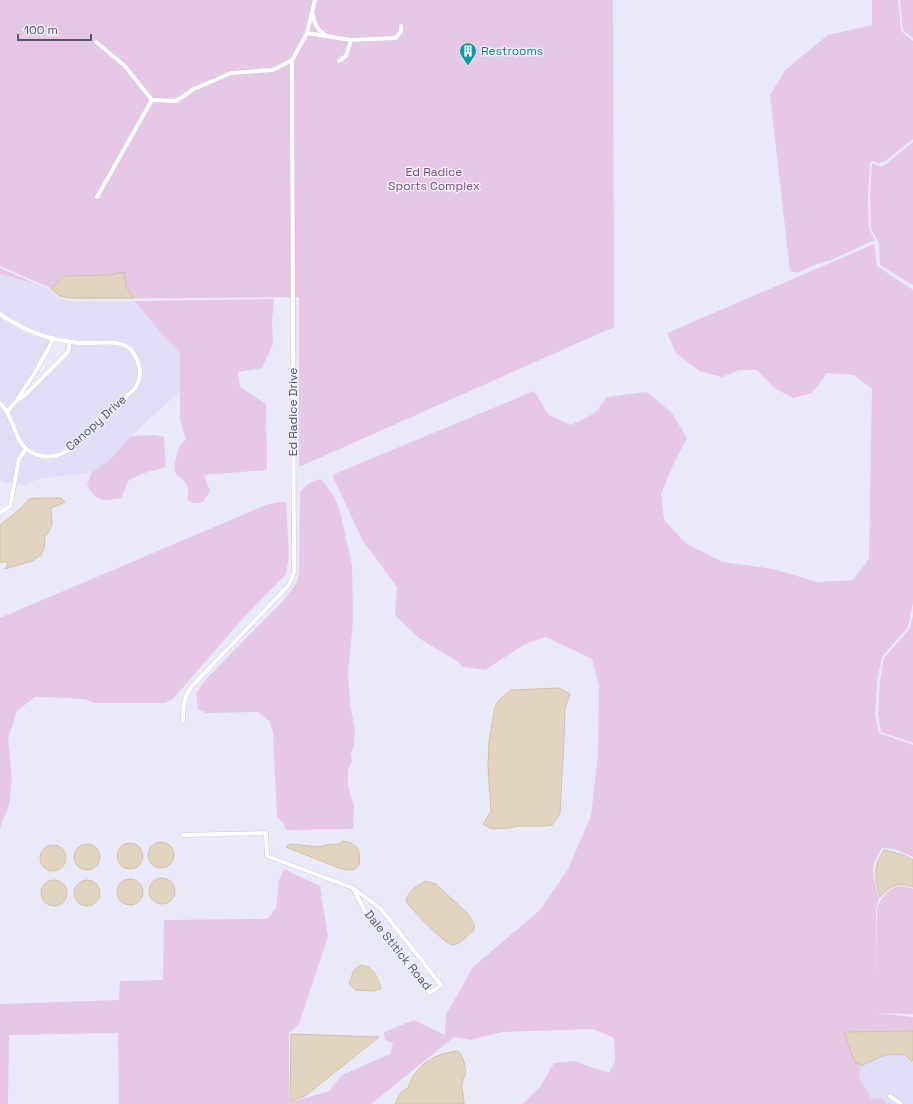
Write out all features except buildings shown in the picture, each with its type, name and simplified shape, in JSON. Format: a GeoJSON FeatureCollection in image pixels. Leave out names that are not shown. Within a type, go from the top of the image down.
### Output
{"type":"FeatureCollection","features":[{"type":"Feature","properties":{"kind":"street","name":"Ed Radice Drive"},"geometry":{"type":"LineString","coordinates":[[183,721],[182,707],[184,699],[192,686],[289,585],[294,573],[292,60],[307,33],[315,0]]}},
{"type":"Feature","properties":{"kind":"street"},"geometry":{"type":"LineString","coordinates":[[313,8],[313,21],[320,31],[327,36]]}},
{"type":"Feature","properties":{"kind":"street"},"geometry":{"type":"LineString","coordinates":[[307,33],[351,40],[395,38],[401,32],[401,26]]}},
{"type":"Feature","properties":{"kind":"street"},"geometry":{"type":"LineString","coordinates":[[339,61],[346,56],[351,40]]}},
{"type":"Feature","properties":{"kind":"street"},"geometry":{"type":"LineString","coordinates":[[96,42],[124,65],[152,100],[176,101],[194,89],[231,73],[273,70],[292,60]]}},
{"type":"Feature","properties":{"kind":"street"},"geometry":{"type":"LineString","coordinates":[[97,197],[152,100]]}},
{"type":"Feature","properties":{"kind":"street","name":"Canopy Drive"},"geometry":{"type":"LineString","coordinates":[[0,314],[28,330],[69,342],[118,343],[126,346],[132,351],[139,363],[140,380],[133,391],[105,413],[74,447],[67,452],[56,456],[45,457],[26,449]]}},
{"type":"Feature","properties":{"kind":"street"},"geometry":{"type":"LineString","coordinates":[[7,412],[17,400],[36,371],[54,338]]}},
{"type":"Feature","properties":{"kind":"street"},"geometry":{"type":"LineString","coordinates":[[17,400],[67,353],[69,349],[69,342]]}},
{"type":"Feature","properties":{"kind":"street"},"geometry":{"type":"LineString","coordinates":[[0,403],[11,419],[16,435],[26,449],[19,459],[10,506],[0,513]]}},
{"type":"Feature","properties":{"kind":"street","name":"Dale Stitick Road"},"geometry":{"type":"LineString","coordinates":[[183,835],[266,833],[267,856],[353,888],[381,908],[441,985],[430,993],[368,915],[353,888]]}},
{"type":"Feature","properties":{"kind":"street"},"geometry":{"type":"LineString","coordinates":[[890,1096],[901,1104]]}},
{"type":"Feature","properties":{"kind":"shaded area"},"geometry":{"type":"Polygon","coordinates":[[[124,272],[126,287],[134,298],[69,298],[60,296],[51,289],[64,276],[109,275],[124,272]]]}},
{"type":"Feature","properties":{"kind":"shaded area"},"geometry":{"type":"Polygon","coordinates":[[[0,274],[39,285],[49,290],[59,298],[69,301],[135,301],[158,330],[180,352],[180,391],[131,436],[110,460],[92,472],[39,479],[24,485],[17,484],[22,460],[27,453],[45,460],[57,459],[68,454],[75,449],[93,428],[107,415],[134,393],[142,381],[143,371],[141,362],[134,349],[127,343],[119,340],[67,339],[29,328],[9,317],[0,311],[0,274]]]}},
{"type":"Feature","properties":{"kind":"shaded area"},"geometry":{"type":"Polygon","coordinates":[[[0,318],[27,333],[50,341],[34,369],[15,398],[7,407],[0,399],[0,318]]]}},
{"type":"Feature","properties":{"kind":"shaded area"},"geometry":{"type":"Polygon","coordinates":[[[72,345],[118,346],[125,348],[130,353],[136,364],[138,371],[137,379],[131,389],[103,411],[72,445],[56,453],[45,454],[35,451],[23,442],[18,433],[14,418],[10,412],[69,356],[72,345]]]}},
{"type":"Feature","properties":{"kind":"shaded area"},"geometry":{"type":"Polygon","coordinates":[[[0,407],[9,420],[14,436],[23,450],[17,458],[12,484],[0,480],[0,407]]]}},
{"type":"Feature","properties":{"kind":"shaded area"},"geometry":{"type":"Polygon","coordinates":[[[61,498],[65,502],[51,508],[52,524],[49,532],[45,536],[44,549],[41,555],[32,561],[5,569],[8,564],[6,562],[0,562],[0,525],[19,510],[29,499],[61,498]]]}},
{"type":"Feature","properties":{"kind":"shaded area"},"geometry":{"type":"Polygon","coordinates":[[[559,688],[570,694],[565,708],[560,814],[552,825],[492,829],[483,824],[491,811],[488,766],[489,742],[495,706],[501,698],[511,690],[559,688]]]}},
{"type":"Feature","properties":{"kind":"shaded area"},"geometry":{"type":"Polygon","coordinates":[[[343,841],[355,846],[359,852],[359,865],[353,870],[339,868],[286,847],[290,844],[320,847],[339,844],[343,841]]]}},
{"type":"Feature","properties":{"kind":"shaded area"},"geometry":{"type":"Polygon","coordinates":[[[161,842],[170,846],[174,855],[170,864],[161,868],[152,864],[148,855],[152,846],[161,842]]]}},
{"type":"Feature","properties":{"kind":"shaded area"},"geometry":{"type":"Polygon","coordinates":[[[130,843],[139,847],[143,856],[139,865],[130,869],[121,865],[117,856],[121,847],[130,843]]]}},
{"type":"Feature","properties":{"kind":"shaded area"},"geometry":{"type":"Polygon","coordinates":[[[87,844],[96,848],[100,857],[96,866],[87,870],[78,866],[74,857],[78,848],[87,844]]]}},
{"type":"Feature","properties":{"kind":"shaded area"},"geometry":{"type":"Polygon","coordinates":[[[53,845],[62,849],[66,858],[62,867],[53,871],[44,867],[40,858],[44,849],[53,845]]]}},
{"type":"Feature","properties":{"kind":"shaded area"},"geometry":{"type":"Polygon","coordinates":[[[884,850],[904,855],[913,860],[913,887],[903,884],[891,887],[880,897],[876,868],[884,850]]]}},
{"type":"Feature","properties":{"kind":"shaded area"},"geometry":{"type":"Polygon","coordinates":[[[162,878],[171,882],[175,891],[171,900],[162,904],[153,900],[149,891],[153,882],[162,878]]]}},
{"type":"Feature","properties":{"kind":"shaded area"},"geometry":{"type":"Polygon","coordinates":[[[130,879],[139,883],[143,892],[139,901],[130,905],[121,901],[117,892],[121,883],[130,879]]]}},
{"type":"Feature","properties":{"kind":"shaded area"},"geometry":{"type":"Polygon","coordinates":[[[54,880],[63,884],[67,893],[63,902],[54,906],[45,902],[41,893],[45,884],[54,880]]]}},
{"type":"Feature","properties":{"kind":"shaded area"},"geometry":{"type":"Polygon","coordinates":[[[87,880],[96,884],[100,893],[96,902],[87,906],[78,902],[74,893],[78,884],[87,880]]]}},
{"type":"Feature","properties":{"kind":"shaded area"},"geometry":{"type":"Polygon","coordinates":[[[426,881],[436,884],[468,914],[474,923],[474,930],[459,943],[453,945],[443,939],[406,902],[410,892],[426,881]]]}},
{"type":"Feature","properties":{"kind":"shaded area"},"geometry":{"type":"Polygon","coordinates":[[[361,965],[369,968],[375,973],[381,989],[372,991],[355,990],[349,983],[354,970],[361,965]]]}},
{"type":"Feature","properties":{"kind":"shaded area"},"geometry":{"type":"Polygon","coordinates":[[[913,1031],[913,1060],[911,1061],[905,1055],[891,1054],[879,1057],[863,1065],[854,1060],[844,1032],[913,1031]]]}},
{"type":"Feature","properties":{"kind":"shaded area"},"geometry":{"type":"Polygon","coordinates":[[[291,1034],[379,1037],[305,1096],[290,1102],[291,1034]]]}},
{"type":"Feature","properties":{"kind":"shaded area"},"geometry":{"type":"Polygon","coordinates":[[[458,1051],[465,1066],[465,1075],[462,1082],[464,1104],[395,1104],[402,1091],[408,1088],[411,1080],[421,1067],[441,1054],[458,1051]]]}},
{"type":"Feature","properties":{"kind":"shaded area"},"geometry":{"type":"Polygon","coordinates":[[[888,1054],[905,1055],[911,1061],[913,1060],[913,1104],[887,1104],[882,1099],[871,1098],[859,1077],[860,1069],[863,1065],[888,1054]]]}},
{"type":"Feature","properties":{"kind":"green space","name":"Ed Radice Sports Complex"},"geometry":{"type":"Polygon","coordinates":[[[0,0],[613,0],[614,327],[299,467],[299,297],[76,299],[0,266],[0,0]]]}},
{"type":"Feature","properties":{"kind":"green space"},"geometry":{"type":"Polygon","coordinates":[[[872,0],[898,0],[901,31],[913,41],[913,139],[884,162],[880,162],[880,164],[872,161],[870,162],[868,196],[869,229],[875,240],[831,260],[814,265],[797,273],[790,271],[770,95],[786,69],[828,35],[872,25],[872,0]]]}},
{"type":"Feature","properties":{"kind":"green space"},"geometry":{"type":"Polygon","coordinates":[[[900,0],[913,0],[913,38],[903,30],[900,0]]]}},
{"type":"Feature","properties":{"kind":"green space"},"geometry":{"type":"Polygon","coordinates":[[[913,142],[913,285],[880,265],[879,243],[871,229],[870,196],[872,163],[882,167],[913,142]]]}},
{"type":"Feature","properties":{"kind":"green space"},"geometry":{"type":"Polygon","coordinates":[[[874,244],[877,266],[913,290],[913,603],[908,627],[882,657],[877,681],[875,714],[879,733],[913,745],[913,857],[894,849],[882,848],[874,862],[873,869],[879,898],[876,908],[876,979],[877,908],[881,900],[890,890],[899,886],[913,889],[913,1014],[875,1013],[913,1017],[913,1031],[844,1032],[857,1063],[863,1065],[860,1069],[859,1077],[871,1098],[882,1099],[887,1104],[523,1104],[540,1087],[554,1063],[574,1061],[609,1073],[615,1061],[614,1038],[593,1029],[502,1032],[470,1040],[454,1037],[371,1104],[119,1104],[118,1033],[9,1035],[8,1104],[0,1104],[0,1004],[119,1000],[120,981],[163,980],[164,920],[267,919],[276,908],[279,880],[284,869],[320,886],[328,937],[299,1024],[289,1033],[289,1103],[329,1091],[342,1075],[390,1054],[393,1043],[385,1040],[384,1032],[414,1020],[445,1035],[446,1015],[473,967],[540,910],[568,869],[591,816],[598,754],[599,685],[592,659],[546,637],[525,644],[485,670],[463,667],[457,661],[420,639],[395,615],[397,587],[363,541],[332,475],[534,391],[549,415],[571,425],[595,413],[607,397],[647,392],[672,413],[687,438],[673,465],[661,494],[664,520],[687,544],[723,562],[773,569],[817,582],[853,580],[869,559],[872,389],[854,375],[827,373],[812,393],[793,398],[774,388],[757,370],[739,370],[722,377],[699,371],[676,353],[667,333],[874,244]]]}},
{"type":"Feature","properties":{"kind":"green space"},"geometry":{"type":"Polygon","coordinates":[[[0,268],[39,285],[0,274],[0,268]]]}},
{"type":"Feature","properties":{"kind":"green space"},"geometry":{"type":"Polygon","coordinates":[[[274,299],[272,320],[273,344],[262,368],[238,372],[240,387],[266,404],[267,470],[204,475],[210,491],[203,502],[191,502],[187,500],[188,491],[186,484],[175,472],[176,458],[180,446],[186,440],[180,420],[180,352],[158,330],[135,301],[274,299]]]}},
{"type":"Feature","properties":{"kind":"green space"},"geometry":{"type":"Polygon","coordinates":[[[153,435],[164,437],[166,467],[144,473],[129,480],[121,498],[105,500],[97,498],[87,485],[92,472],[110,460],[131,436],[153,435]]]}},
{"type":"Feature","properties":{"kind":"green space"},"geometry":{"type":"Polygon","coordinates":[[[321,479],[334,496],[340,511],[352,565],[353,620],[348,673],[350,705],[355,729],[354,745],[351,753],[352,761],[348,769],[348,786],[354,806],[353,829],[286,830],[283,823],[277,816],[273,732],[269,721],[258,712],[207,713],[198,710],[196,693],[208,677],[281,603],[296,584],[299,575],[300,493],[309,484],[321,479]]]}},
{"type":"Feature","properties":{"kind":"green space"},"geometry":{"type":"Polygon","coordinates":[[[286,502],[289,555],[286,574],[245,616],[173,699],[164,703],[94,703],[84,699],[35,697],[17,711],[8,739],[12,778],[9,805],[0,828],[0,618],[266,505],[286,502]]]}},
{"type":"Feature","properties":{"kind":"green space"},"geometry":{"type":"Polygon","coordinates":[[[913,615],[913,743],[881,732],[878,715],[880,681],[884,658],[910,628],[913,615]]]}},
{"type":"Feature","properties":{"kind":"place","name":"Restrooms"},"geometry":{"type":"Point","coordinates":[468,66]}}]}
